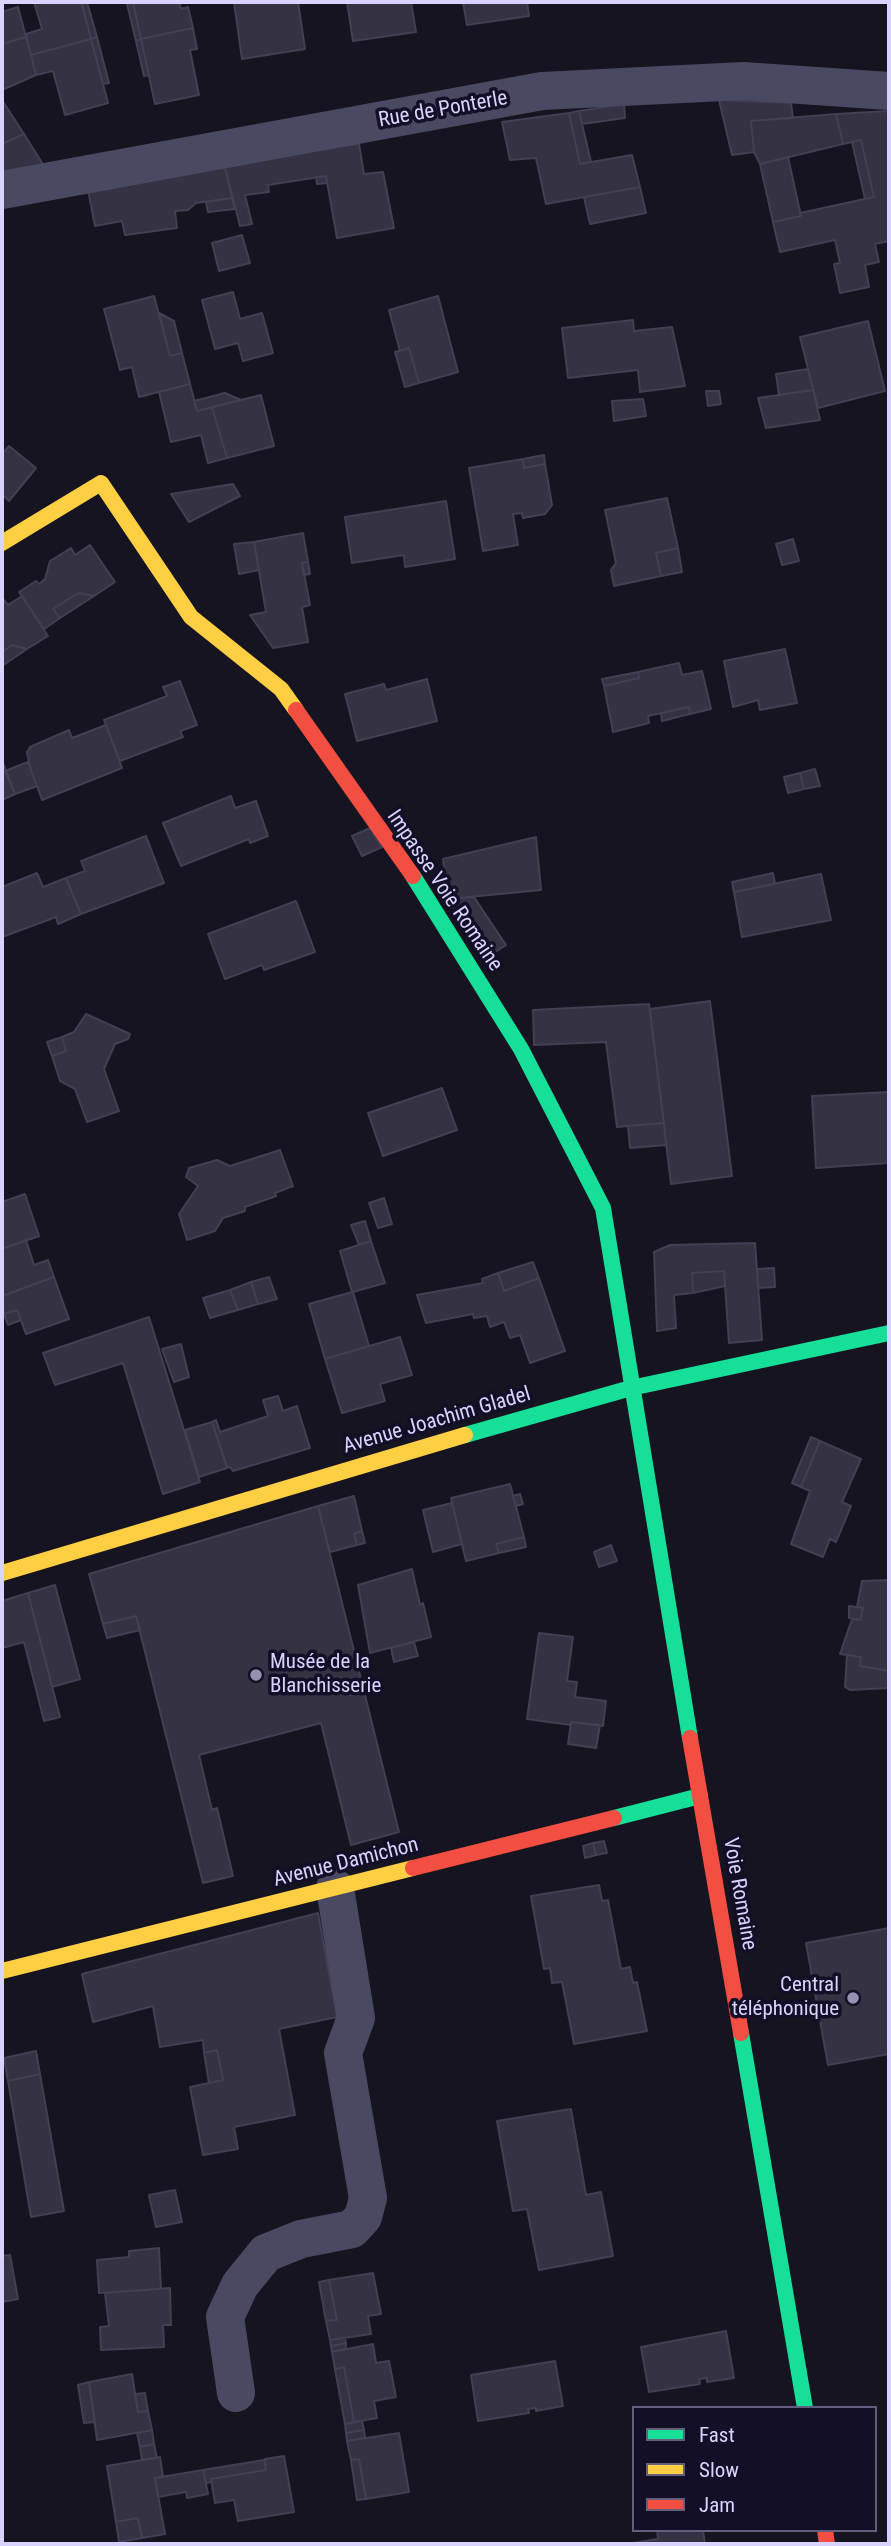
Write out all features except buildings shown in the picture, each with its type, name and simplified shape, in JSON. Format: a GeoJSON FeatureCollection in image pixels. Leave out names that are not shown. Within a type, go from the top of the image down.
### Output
{"type":"FeatureCollection","features":[{"type":"Feature","properties":{"kind":"street","name":"Rue de Ponterle"},"geometry":{"type":"LineString","coordinates":[[2,190],[542,91],[743,81],[889,91]]}},
{"type":"Feature","properties":{"kind":"street","name":"Impasse Voie Romaine"},"geometry":{"type":"LineString","coordinates":[[2,543],[101,483],[191,617],[281,689],[418,884],[521,1049],[603,1208],[631,1388]]}},
{"type":"Feature","properties":{"kind":"street","name":"Avenue Joachim Gladel"},"geometry":{"type":"LineString","coordinates":[[2,1573],[559,1407],[631,1388],[889,1333]]}},
{"type":"Feature","properties":{"kind":"street","name":"Voie Romaine"},"geometry":{"type":"LineString","coordinates":[[631,1388],[805,2406]]}},
{"type":"Feature","properties":{"kind":"street","name":"Avenue Damichon"},"geometry":{"type":"LineString","coordinates":[[2,1971],[700,1796]]}},
{"type":"Feature","properties":{"kind":"street"},"geometry":{"type":"LineString","coordinates":[[236,2393],[225,2317],[240,2285],[265,2253],[301,2239],[352,2229],[363,2217],[368,2198],[343,2053],[356,2018],[335,1888]]}},
{"type":"Feature","properties":{"kind":"traffic: fast"},"geometry":{"type":"LineString","coordinates":[[413,876],[521,1049],[603,1208],[690,1738]]}},
{"type":"Feature","properties":{"kind":"traffic: fast"},"geometry":{"type":"LineString","coordinates":[[465,1435],[631,1388],[889,1333]]}},
{"type":"Feature","properties":{"kind":"traffic: fast"},"geometry":{"type":"LineString","coordinates":[[614,1818],[700,1796]]}},
{"type":"Feature","properties":{"kind":"traffic: fast"},"geometry":{"type":"LineString","coordinates":[[741,2033],[805,2406]]}},
{"type":"Feature","properties":{"kind":"traffic: slow"},"geometry":{"type":"LineString","coordinates":[[2,543],[101,483],[191,617],[281,689],[296,710]]}},
{"type":"Feature","properties":{"kind":"traffic: slow"},"geometry":{"type":"LineString","coordinates":[[2,1573],[465,1435]]}},
{"type":"Feature","properties":{"kind":"traffic: slow"},"geometry":{"type":"LineString","coordinates":[[2,1971],[413,1868]]}},
{"type":"Feature","properties":{"kind":"traffic: jam"},"geometry":{"type":"LineString","coordinates":[[296,710],[413,876]]}},
{"type":"Feature","properties":{"kind":"traffic: jam"},"geometry":{"type":"LineString","coordinates":[[690,1738],[741,2033]]}},
{"type":"Feature","properties":{"kind":"traffic: jam"},"geometry":{"type":"LineString","coordinates":[[413,1868],[614,1818]]}},
{"type":"Feature","properties":{"kind":"traffic: jam"},"geometry":{"type":"LineString","coordinates":[[825,2532],[827,2544]]}},
{"type":"Feature","properties":{"kind":"place","name":"Musée de la Blanchisserie"},"geometry":{"type":"Point","coordinates":[256,1675]}},
{"type":"Feature","properties":{"kind":"place","name":"Central téléphonique"},"geometry":{"type":"Point","coordinates":[853,1998]}}]}
